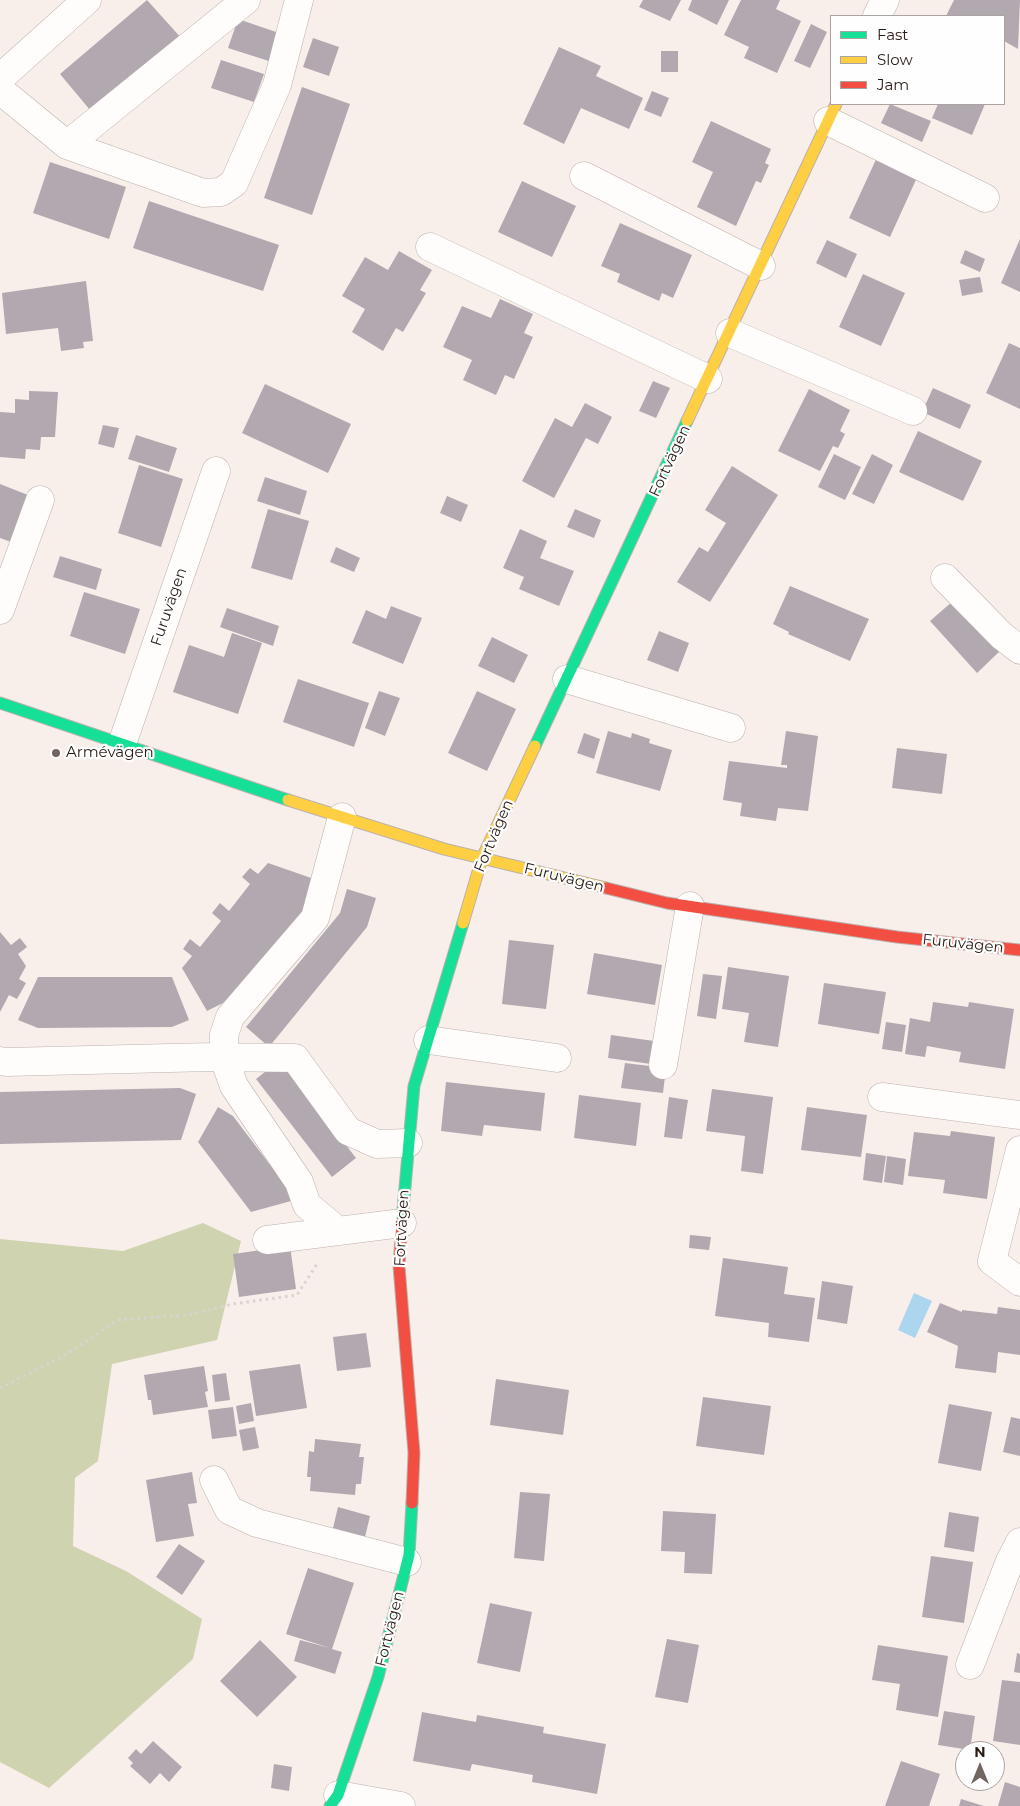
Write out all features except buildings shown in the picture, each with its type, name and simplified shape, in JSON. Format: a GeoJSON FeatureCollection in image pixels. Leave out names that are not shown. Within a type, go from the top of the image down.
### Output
{"type":"FeatureCollection","features":[{"type":"Feature","properties":{"kind":"street"},"geometry":{"type":"LineString","coordinates":[[0,78],[88,0]]}},
{"type":"Feature","properties":{"kind":"street"},"geometry":{"type":"LineString","coordinates":[[66,145],[246,0]]}},
{"type":"Feature","properties":{"kind":"street"},"geometry":{"type":"LineString","coordinates":[[0,90],[66,145],[203,193],[220,192],[234,183],[277,85],[299,0]]}},
{"type":"Feature","properties":{"kind":"street"},"geometry":{"type":"LineString","coordinates":[[832,112],[985,198]]}},
{"type":"Feature","properties":{"kind":"street","name":"Fortvägen"},"geometry":{"type":"LineString","coordinates":[[401,1806],[334,1801],[378,1676],[407,1562],[414,1453],[399,1266],[414,1086],[482,858],[708,380],[832,112]]}},
{"type":"Feature","properties":{"kind":"street"},"geometry":{"type":"LineString","coordinates":[[584,176],[761,266]]}},
{"type":"Feature","properties":{"kind":"street"},"geometry":{"type":"LineString","coordinates":[[430,246],[708,380]]}},
{"type":"Feature","properties":{"kind":"street"},"geometry":{"type":"LineString","coordinates":[[730,333],[913,411]]}},
{"type":"Feature","properties":{"kind":"street","name":"Furuvägen"},"geometry":{"type":"LineString","coordinates":[[122,744],[216,471]]}},
{"type":"Feature","properties":{"kind":"street"},"geometry":{"type":"LineString","coordinates":[[0,610],[40,500]]}},
{"type":"Feature","properties":{"kind":"street"},"geometry":{"type":"LineString","coordinates":[[945,578],[1002,636],[1020,650]]}},
{"type":"Feature","properties":{"kind":"street"},"geometry":{"type":"LineString","coordinates":[[567,678],[731,728]]}},
{"type":"Feature","properties":{"kind":"street","name":"Furuvägen"},"geometry":{"type":"LineString","coordinates":[[0,703],[207,774],[444,849],[667,903],[897,937],[1020,950]]}},
{"type":"Feature","properties":{"kind":"street"},"geometry":{"type":"LineString","coordinates":[[338,1231],[307,1205],[299,1182],[234,1086],[224,1058],[224,1035],[230,1017],[315,918],[342,817]]}},
{"type":"Feature","properties":{"kind":"street"},"geometry":{"type":"LineString","coordinates":[[663,1065],[690,906]]}},
{"type":"Feature","properties":{"kind":"street"},"geometry":{"type":"LineString","coordinates":[[428,1040],[557,1058]]}},
{"type":"Feature","properties":{"kind":"street"},"geometry":{"type":"LineString","coordinates":[[0,1060],[7,1062],[295,1058],[348,1131],[376,1144],[408,1143]]}},
{"type":"Feature","properties":{"kind":"street"},"geometry":{"type":"LineString","coordinates":[[882,1097],[1020,1115]]}},
{"type":"Feature","properties":{"kind":"street"},"geometry":{"type":"LineString","coordinates":[[1020,1150],[992,1261],[1020,1282]]}},
{"type":"Feature","properties":{"kind":"street"},"geometry":{"type":"LineString","coordinates":[[267,1240],[402,1223]]}},
{"type":"Feature","properties":{"kind":"street"},"geometry":{"type":"LineString","coordinates":[[214,1480],[229,1510],[257,1523],[407,1562]]}},
{"type":"Feature","properties":{"kind":"street"},"geometry":{"type":"LineString","coordinates":[[970,1665],[1010,1561],[1020,1542]]}},
{"type":"Feature","properties":{"kind":"path"},"geometry":{"type":"LineString","coordinates":[[0,1388],[62,1357],[118,1320],[188,1315],[233,1304],[296,1295],[338,1231]]}},
{"type":"Feature","properties":{"kind":"green space"},"geometry":{"type":"Polygon","coordinates":[[[203,1223],[241,1241],[217,1340],[112,1364],[98,1461],[75,1478],[73,1546],[126,1571],[202,1619],[193,1659],[49,1788],[0,1762],[0,1239],[123,1251],[203,1223]]]}},
{"type":"Feature","properties":{"kind":"water"},"geometry":{"type":"Polygon","coordinates":[[[914,1293],[932,1301],[915,1338],[898,1330],[914,1293]]]}},
{"type":"Feature","properties":{"kind":"traffic: fast"},"geometry":{"type":"LineString","coordinates":[[535,746],[687,421]]}},
{"type":"Feature","properties":{"kind":"traffic: fast"},"geometry":{"type":"LineString","coordinates":[[0,703],[288,800]]}},
{"type":"Feature","properties":{"kind":"traffic: fast"},"geometry":{"type":"LineString","coordinates":[[402,1221],[414,1086],[463,923]]}},
{"type":"Feature","properties":{"kind":"traffic: fast"},"geometry":{"type":"LineString","coordinates":[[330,1806],[338,1795],[378,1677],[409,1555],[412,1503]]}},
{"type":"Feature","properties":{"kind":"traffic: slow"},"geometry":{"type":"LineString","coordinates":[[687,421],[836,105]]}},
{"type":"Feature","properties":{"kind":"traffic: slow"},"geometry":{"type":"LineString","coordinates":[[463,923],[482,858],[535,746]]}},
{"type":"Feature","properties":{"kind":"traffic: slow"},"geometry":{"type":"LineString","coordinates":[[288,800],[444,849],[606,888]]}},
{"type":"Feature","properties":{"kind":"traffic: jam"},"geometry":{"type":"LineString","coordinates":[[606,888],[667,903],[897,937],[1020,950]]}},
{"type":"Feature","properties":{"kind":"traffic: jam"},"geometry":{"type":"LineString","coordinates":[[402,1221],[399,1266],[414,1453],[412,1503]]}},
{"type":"Feature","properties":{"kind":"place","name":"Armévägen"},"geometry":{"type":"Point","coordinates":[56,753]}}]}
